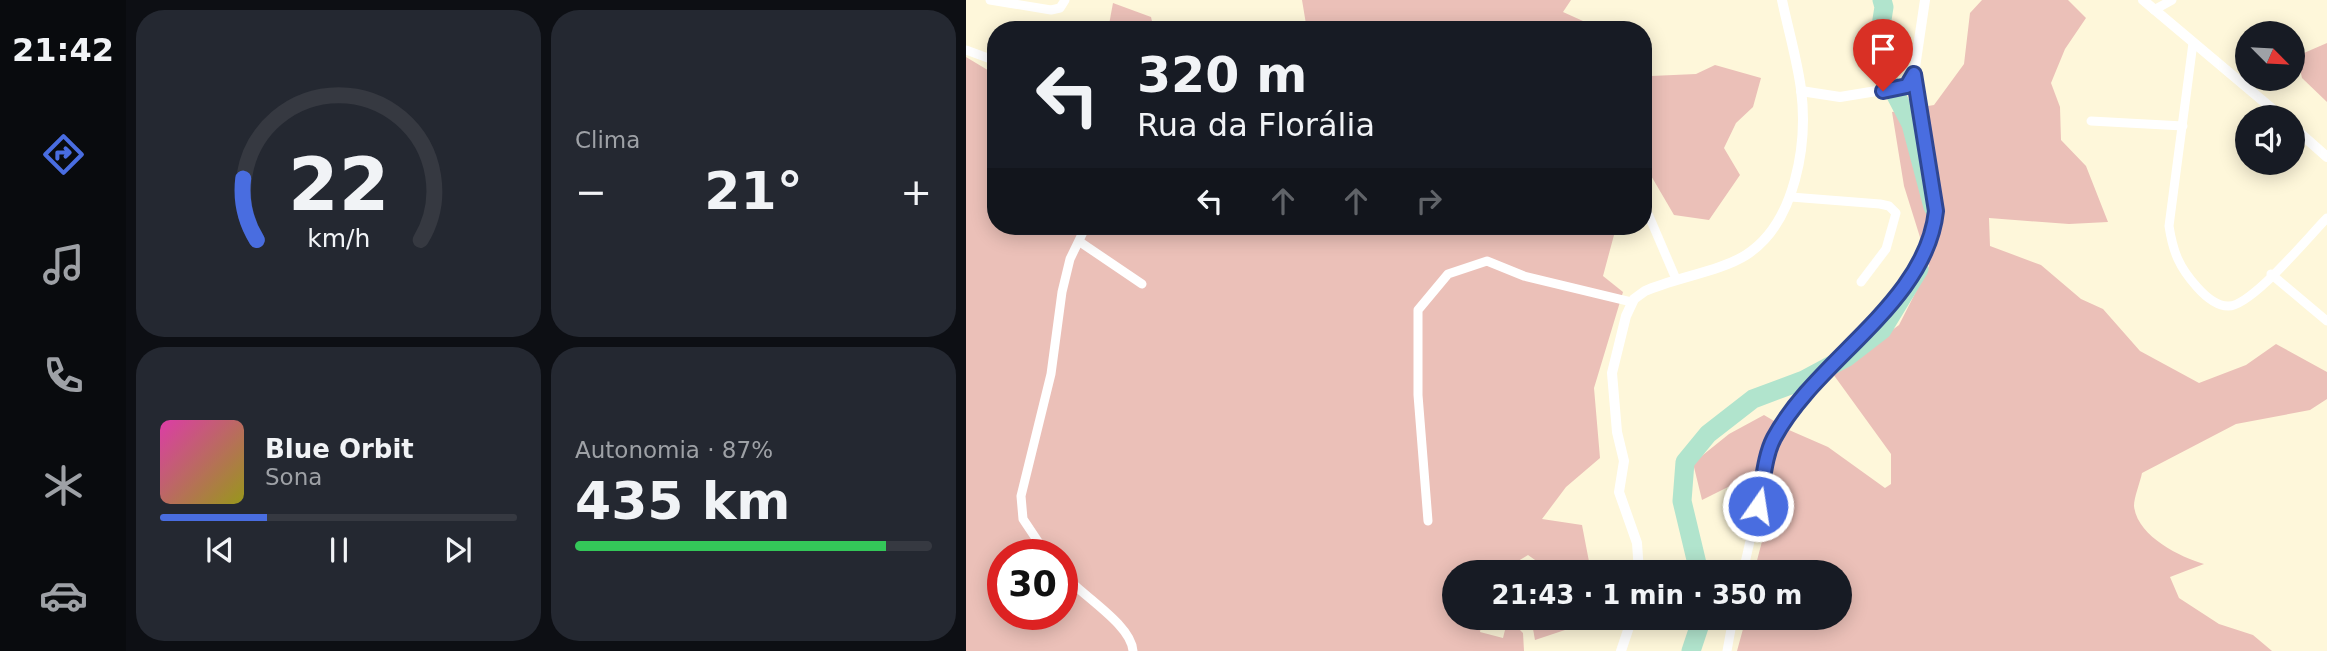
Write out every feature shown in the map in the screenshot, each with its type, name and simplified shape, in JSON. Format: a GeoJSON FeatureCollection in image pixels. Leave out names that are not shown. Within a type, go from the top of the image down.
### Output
{"type":"FeatureCollection","features":[{"type":"Feature","properties":{"kind":"street"},"geometry":{"type":"LineString","coordinates":[[990,0],[1051,10],[1060,8],[1065,0]]}},
{"type":"Feature","properties":{"kind":"street"},"geometry":{"type":"LineString","coordinates":[[1638,560],[1635,536],[1619,492],[1624,461],[1617,432],[1612,373],[1626,316],[1632,302],[1645,291],[1745,255],[1782,215],[1791,197],[1800,149],[1801,91],[1782,0]]}},
{"type":"Feature","properties":{"kind":"street"},"geometry":{"type":"LineString","coordinates":[[1746,560],[1773,440],[1801,396],[1871,324],[1908,279],[1934,234],[1936,211],[1914,74],[1926,0]]}},
{"type":"Feature","properties":{"kind":"street"},"geometry":{"type":"LineString","coordinates":[[2143,0],[2268,105]]}},
{"type":"Feature","properties":{"kind":"street"},"geometry":{"type":"LineString","coordinates":[[2154,10],[2172,0]]}},
{"type":"Feature","properties":{"kind":"street"},"geometry":{"type":"LineString","coordinates":[[2193,43],[2169,226],[2172,247],[2180,268],[2205,296],[2230,307],[2255,293],[2327,218]]}},
{"type":"Feature","properties":{"kind":"street"},"geometry":{"type":"LineString","coordinates":[[966,50],[987,58]]}},
{"type":"Feature","properties":{"kind":"street"},"geometry":{"type":"LineString","coordinates":[[1801,91],[1840,97],[1883,91],[1902,87],[1914,74]]}},
{"type":"Feature","properties":{"kind":"street"},"geometry":{"type":"LineString","coordinates":[[2091,121],[2183,126]]}},
{"type":"Feature","properties":{"kind":"street"},"geometry":{"type":"LineString","coordinates":[[2305,138],[2327,157]]}},
{"type":"Feature","properties":{"kind":"street"},"geometry":{"type":"LineString","coordinates":[[1791,197],[1880,204],[1889,206],[1896,213],[1886,249],[1861,282]]}},
{"type":"Feature","properties":{"kind":"street"},"geometry":{"type":"LineString","coordinates":[[1652,223],[1676,279]]}},
{"type":"Feature","properties":{"kind":"street"},"geometry":{"type":"LineString","coordinates":[[1036,539],[1023,519],[1021,496],[1051,373],[1062,292],[1070,260],[1083,235]]}},
{"type":"Feature","properties":{"kind":"street"},"geometry":{"type":"LineString","coordinates":[[1080,242],[1142,284]]}},
{"type":"Feature","properties":{"kind":"street"},"geometry":{"type":"LineString","coordinates":[[1428,521],[1418,395],[1418,310],[1448,274],[1487,261],[1524,276],[1632,302]]}},
{"type":"Feature","properties":{"kind":"street"},"geometry":{"type":"LineString","coordinates":[[2271,274],[2327,321]]}},
{"type":"Feature","properties":{"kind":"street"},"geometry":{"type":"LineString","coordinates":[[1078,590],[1124,627],[1132,639],[1133,651]]}},
{"type":"Feature","properties":{"kind":"street"},"geometry":{"type":"LineString","coordinates":[[1621,651],[1628,630]]}},
{"type":"Feature","properties":{"kind":"street"},"geometry":{"type":"LineString","coordinates":[[1727,651],[1731,630]]}},
{"type":"Feature","properties":{"kind":"shaded area"},"geometry":{"type":"Polygon","coordinates":[[[1302,0],[1571,0],[1563,12],[1583,21],[1306,21],[1302,0]]]}},
{"type":"Feature","properties":{"kind":"shaded area"},"geometry":{"type":"Polygon","coordinates":[[[1982,0],[2068,0],[2086,18],[2065,49],[2051,83],[2060,107],[2061,140],[2086,166],[2108,222],[2069,224],[1989,218],[1990,246],[2041,265],[2081,299],[2103,309],[2140,351],[2199,383],[2246,365],[2276,344],[2327,372],[2327,399],[2310,410],[2236,424],[2142,473],[2135,498],[2137,517],[2151,536],[2183,556],[2204,564],[2170,577],[2179,598],[2219,624],[2253,635],[2272,651],[1737,651],[1743,630],[1852,630],[1852,560],[1757,560],[1771,507],[1767,484],[1728,487],[1702,500],[1693,463],[1729,434],[1764,415],[1789,430],[1828,447],[1885,488],[1891,484],[1891,454],[1833,374],[1899,325],[1929,266],[1904,186],[1892,112],[1934,105],[1964,64],[1970,13],[1982,0]]]}},
{"type":"Feature","properties":{"kind":"shaded area"},"geometry":{"type":"Polygon","coordinates":[[[1113,3],[1151,17],[1152,21],[1110,21],[1113,3]]]}},
{"type":"Feature","properties":{"kind":"shaded area"},"geometry":{"type":"Polygon","coordinates":[[[2327,43],[2327,102],[2305,81],[2305,53],[2327,43]]]}},
{"type":"Feature","properties":{"kind":"shaded area"},"geometry":{"type":"Polygon","coordinates":[[[966,57],[987,70],[987,235],[1614,235],[1603,276],[1623,292],[1594,388],[1600,458],[1566,487],[1542,519],[1582,525],[1589,560],[1535,560],[1528,555],[1520,560],[1442,560],[1442,630],[1480,630],[1503,638],[1505,630],[1520,630],[1523,633],[1524,651],[966,651],[966,57]]]}},
{"type":"Feature","properties":{"kind":"shaded area"},"geometry":{"type":"Polygon","coordinates":[[[1715,65],[1761,78],[1753,107],[1736,123],[1724,148],[1740,175],[1709,220],[1674,215],[1652,177],[1652,76],[1696,74],[1715,65]]]}},
{"type":"Feature","properties":{"kind":"shaded area"},"geometry":{"type":"Polygon","coordinates":[[[1533,630],[1565,630],[1535,640],[1533,630]]]}},
{"type":"Feature","properties":{"kind":"waterway"},"geometry":{"type":"LineString","coordinates":[[1882,0],[1884,7],[1876,57],[1911,124],[1933,207]]}},
{"type":"Feature","properties":{"kind":"waterway"},"geometry":{"type":"LineString","coordinates":[[1696,560],[1682,501],[1685,462],[1708,434],[1753,399],[1804,380],[1847,357],[1882,330],[1919,269]]}},
{"type":"Feature","properties":{"kind":"waterway"},"geometry":{"type":"LineString","coordinates":[[1691,651],[1698,630]]}},
{"type":"Feature","properties":{"kind":"route"},"geometry":{"type":"LineString","coordinates":[[1758,506],[1773,440],[1801,396],[1871,324],[1908,279],[1934,234],[1936,211],[1914,74],[1907,86],[1883,91]]}}]}
